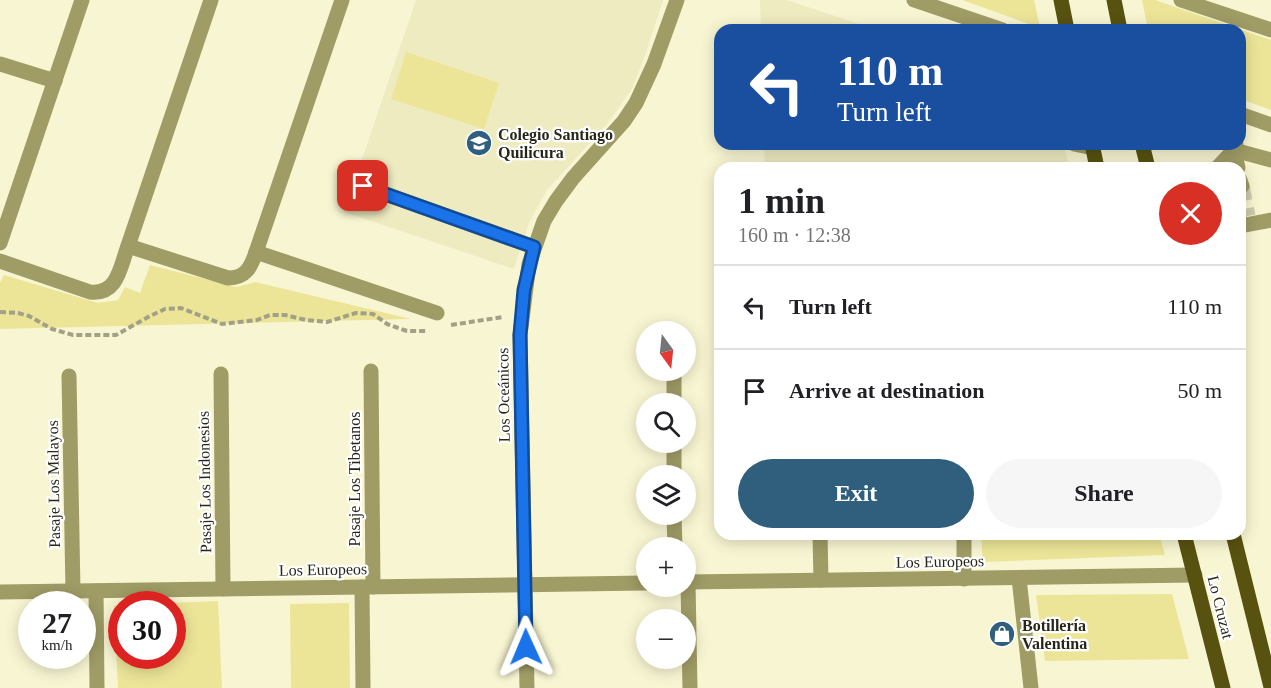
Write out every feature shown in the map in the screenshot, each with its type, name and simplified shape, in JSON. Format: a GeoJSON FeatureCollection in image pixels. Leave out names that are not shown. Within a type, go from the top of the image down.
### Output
{"type":"FeatureCollection","features":[{"type":"Feature","properties":{"kind":"main road"},"geometry":{"type":"LineString","coordinates":[[1061,0],[1066,24]]}},
{"type":"Feature","properties":{"kind":"main road"},"geometry":{"type":"LineString","coordinates":[[1114,0],[1119,24]]}},
{"type":"Feature","properties":{"kind":"main road","name":"Lo Cruzat"},"geometry":{"type":"LineString","coordinates":[[1186,540],[1223,688]]}},
{"type":"Feature","properties":{"kind":"main road","name":"Lo Cruzat"},"geometry":{"type":"LineString","coordinates":[[1234,540],[1271,687]]}},
{"type":"Feature","properties":{"kind":"street"},"geometry":{"type":"LineString","coordinates":[[0,243],[82,0]]}},
{"type":"Feature","properties":{"kind":"street"},"geometry":{"type":"LineString","coordinates":[[0,261],[90,292],[105,291],[115,281],[211,0]]}},
{"type":"Feature","properties":{"kind":"street"},"geometry":{"type":"LineString","coordinates":[[128,246],[228,278],[235,278],[247,272],[256,252],[342,0]]}},
{"type":"Feature","properties":{"kind":"street","name":"Los Oceánicos"},"geometry":{"type":"LineString","coordinates":[[527,688],[521,316],[529,264],[544,220],[556,201],[636,104],[654,64],[677,0]]}},
{"type":"Feature","properties":{"kind":"street"},"geometry":{"type":"LineString","coordinates":[[914,0],[985,24]]}},
{"type":"Feature","properties":{"kind":"street"},"geometry":{"type":"LineString","coordinates":[[1181,0],[1271,30]]}},
{"type":"Feature","properties":{"kind":"street"},"geometry":{"type":"LineString","coordinates":[[0,64],[55,81]]}},
{"type":"Feature","properties":{"kind":"street"},"geometry":{"type":"LineString","coordinates":[[1246,120],[1271,125]]}},
{"type":"Feature","properties":{"kind":"street"},"geometry":{"type":"LineString","coordinates":[[1222,162],[1232,150]]}},
{"type":"Feature","properties":{"kind":"street"},"geometry":{"type":"LineString","coordinates":[[1242,150],[1271,162]]}},
{"type":"Feature","properties":{"kind":"street"},"geometry":{"type":"LineString","coordinates":[[363,186],[534,247]]}},
{"type":"Feature","properties":{"kind":"street"},"geometry":{"type":"LineString","coordinates":[[1246,222],[1271,220]]}},
{"type":"Feature","properties":{"kind":"street"},"geometry":{"type":"LineString","coordinates":[[256,252],[440,323]]}},
{"type":"Feature","properties":{"kind":"street","name":"Pasaje Los Tibetanos"},"geometry":{"type":"LineString","coordinates":[[363,688],[371,371]]}},
{"type":"Feature","properties":{"kind":"street","name":"Pasaje Los Indonesios"},"geometry":{"type":"LineString","coordinates":[[221,374],[223,589]]}},
{"type":"Feature","properties":{"kind":"street","name":"Pasaje Los Malayos"},"geometry":{"type":"LineString","coordinates":[[69,376],[73,591]]}},
{"type":"Feature","properties":{"kind":"street"},"geometry":{"type":"LineString","coordinates":[[820,540],[821,580]]}},
{"type":"Feature","properties":{"kind":"street"},"geometry":{"type":"LineString","coordinates":[[964,540],[964,579]]}},
{"type":"Feature","properties":{"kind":"street","name":"Los Europeos"},"geometry":{"type":"LineString","coordinates":[[696,582],[1195,575]]}},
{"type":"Feature","properties":{"kind":"street"},"geometry":{"type":"LineString","coordinates":[[1019,578],[1031,688]]}},
{"type":"Feature","properties":{"kind":"street","name":"Los Europeos"},"geometry":{"type":"LineString","coordinates":[[96,591],[636,583]]}},
{"type":"Feature","properties":{"kind":"street"},"geometry":{"type":"LineString","coordinates":[[96,591],[98,688]]}},
{"type":"Feature","properties":{"kind":"street","name":"Los Europeos"},"geometry":{"type":"LineString","coordinates":[[0,592],[18,592]]}},
{"type":"Feature","properties":{"kind":"street"},"geometry":{"type":"LineString","coordinates":[[687,597],[690,688]]}},
{"type":"Feature","properties":{"kind":"path"},"geometry":{"type":"LineString","coordinates":[[0,312],[29,316],[52,329],[73,335],[116,334],[165,309],[182,308],[222,324],[257,320],[270,315],[285,315],[327,322],[356,314],[374,314],[387,324],[407,331],[440,323],[521,316]]}},
{"type":"Feature","properties":{"kind":"shaded area","name":"Colegio Santiago Quilicura"},"geometry":{"type":"Polygon","coordinates":[[[416,0],[663,0],[632,89],[608,123],[547,190],[529,223],[514,269],[344,212],[416,0]]]}},
{"type":"Feature","properties":{"kind":"shaded area"},"geometry":{"type":"Polygon","coordinates":[[[760,0],[787,0],[859,24],[761,24],[760,0]]]}},
{"type":"Feature","properties":{"kind":"shaded area"},"geometry":{"type":"Polygon","coordinates":[[[962,0],[1034,0],[1039,24],[1029,24],[962,0]]]}},
{"type":"Feature","properties":{"kind":"shaded area"},"geometry":{"type":"Polygon","coordinates":[[[1142,0],[1155,0],[1225,24],[1147,24],[1142,0]]]}},
{"type":"Feature","properties":{"kind":"shaded area"},"geometry":{"type":"Polygon","coordinates":[[[1246,31],[1271,40],[1271,110],[1246,101],[1246,31]]]}},
{"type":"Feature","properties":{"kind":"shaded area"},"geometry":{"type":"Polygon","coordinates":[[[406,52],[499,83],[484,129],[391,99],[406,52]]]}},
{"type":"Feature","properties":{"kind":"shaded area"},"geometry":{"type":"Polygon","coordinates":[[[764,150],[1065,150],[1068,162],[765,162],[764,150]]]}},
{"type":"Feature","properties":{"kind":"shaded area"},"geometry":{"type":"Polygon","coordinates":[[[150,265],[237,287],[255,282],[411,319],[0,329],[0,282],[4,275],[98,303],[118,300],[125,287],[140,293],[150,265]]]}},
{"type":"Feature","properties":{"kind":"shaded area"},"geometry":{"type":"Polygon","coordinates":[[[981,540],[1161,540],[1165,555],[983,562],[981,540]]]}},
{"type":"Feature","properties":{"kind":"shaded area"},"geometry":{"type":"Polygon","coordinates":[[[1172,594],[1189,659],[1045,661],[1036,595],[1172,594]]]}},
{"type":"Feature","properties":{"kind":"shaded area"},"geometry":{"type":"Polygon","coordinates":[[[218,601],[222,688],[118,688],[117,669],[186,669],[186,602],[218,601]]]}},
{"type":"Feature","properties":{"kind":"shaded area"},"geometry":{"type":"Polygon","coordinates":[[[349,603],[350,688],[291,688],[290,604],[349,603]]]}},
{"type":"Feature","properties":{"kind":"tunnel"},"geometry":{"type":"LineString","coordinates":[[1246,206],[1248,216]]}},
{"type":"Feature","properties":{"kind":"place","name":"Colegio Santiago Quilicura"},"geometry":{"type":"Point","coordinates":[479,143]}},
{"type":"Feature","properties":{"kind":"place","name":"Botillería Valentina"},"geometry":{"type":"Point","coordinates":[1002,634]}},
{"type":"Feature","properties":{"kind":"route"},"geometry":{"type":"LineString","coordinates":[[363,186],[534,247],[524,290],[520,335],[526,647]]}}]}
